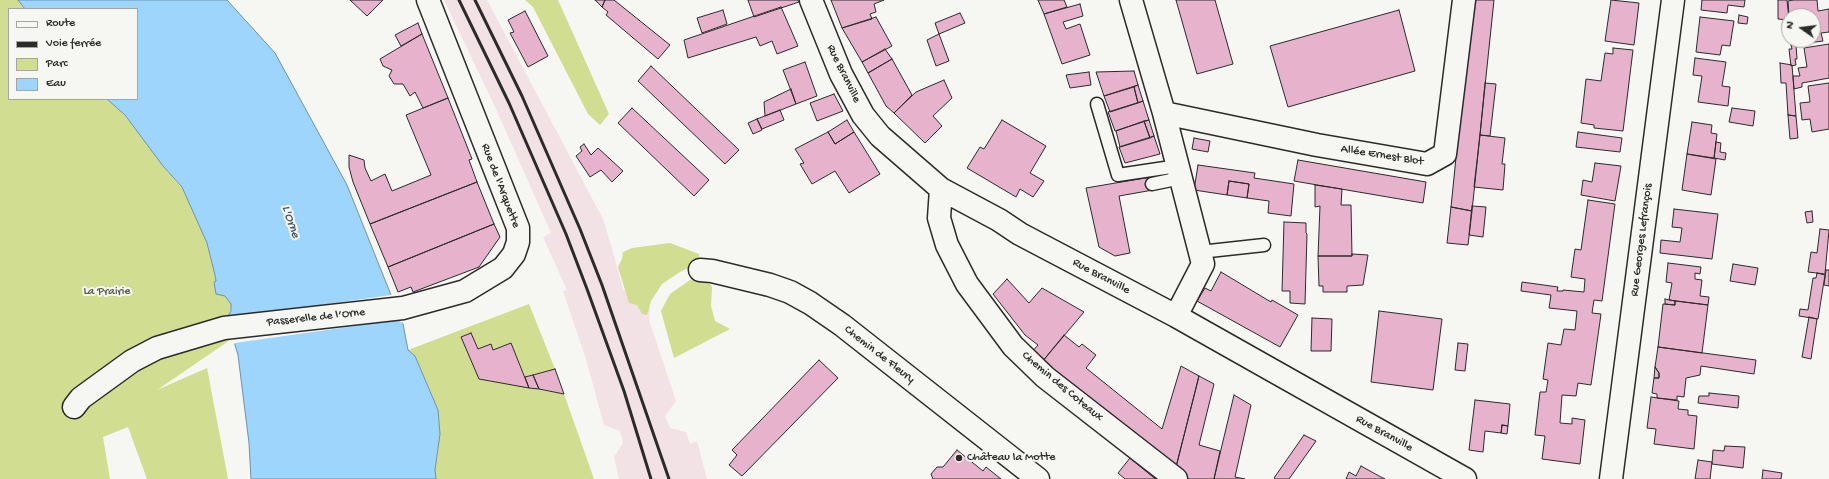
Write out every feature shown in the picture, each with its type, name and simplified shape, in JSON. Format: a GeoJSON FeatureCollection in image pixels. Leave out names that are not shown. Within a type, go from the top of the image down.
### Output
{"type":"FeatureCollection","features":[{"type":"Feature","properties":{"kind":"street","name":"Rue de l'Arquette"},"geometry":{"type":"LineString","coordinates":[[403,308],[465,291],[503,268],[514,254],[518,242],[518,228],[470,110],[428,0]]}},
{"type":"Feature","properties":{"kind":"street","name":"Rue Branville"},"geometry":{"type":"LineString","coordinates":[[811,0],[841,74],[863,115],[880,136],[941,189],[999,220],[1020,234],[1176,316],[1464,479]]}},
{"type":"Feature","properties":{"kind":"street"},"geometry":{"type":"LineString","coordinates":[[1131,0],[1164,113],[1203,264],[1176,316]]}},
{"type":"Feature","properties":{"kind":"street","name":"Allée Ernest Blot"},"geometry":{"type":"LineString","coordinates":[[1164,113],[1317,146],[1427,164],[1445,154],[1464,0]]}},
{"type":"Feature","properties":{"kind":"street","name":"Rue Georges Lefrançois"},"geometry":{"type":"LineString","coordinates":[[1611,479],[1673,0]]}},
{"type":"Feature","properties":{"kind":"street","name":"Chemin des Coteaux"},"geometry":{"type":"LineString","coordinates":[[941,189],[939,218],[948,245],[967,284],[1013,346],[1045,377],[1176,479]]}},
{"type":"Feature","properties":{"kind":"street","name":"Chemin de Fleury"},"geometry":{"type":"LineString","coordinates":[[700,270],[712,271],[770,285],[790,292],[810,303],[842,325],[1038,479]]}},
{"type":"Feature","properties":{"kind":"street","name":"Passerelle de l’Orne"},"geometry":{"type":"LineString","coordinates":[[74,407],[81,398],[132,361],[157,348],[228,328],[403,308]]}},
{"type":"Feature","properties":{"kind":"lane"},"geometry":{"type":"LineString","coordinates":[[1096,104],[1118,175],[1179,172]]}},
{"type":"Feature","properties":{"kind":"lane"},"geometry":{"type":"LineString","coordinates":[[1152,184],[1179,172]]}},
{"type":"Feature","properties":{"kind":"lane"},"geometry":{"type":"LineString","coordinates":[[1200,252],[1264,245]]}},
{"type":"Feature","properties":{"kind":"shaded area"},"geometry":{"type":"Polygon","coordinates":[[[444,0],[487,0],[603,219],[623,290],[654,295],[650,301],[649,320],[676,401],[665,416],[670,428],[686,432],[690,444],[697,441],[707,479],[619,479],[614,457],[623,443],[620,431],[604,425],[586,359],[563,291],[567,290],[543,237],[551,233],[496,109],[444,0]]]}},
{"type":"Feature","properties":{"kind":"green space","name":"La Prairie"},"geometry":{"type":"Polygon","coordinates":[[[0,0],[18,0],[24,8],[8,8],[8,100],[108,100],[120,110],[163,166],[183,189],[207,243],[215,275],[216,289],[219,293],[228,298],[231,304],[230,315],[233,338],[157,390],[207,368],[228,479],[147,479],[128,427],[103,437],[110,479],[0,479],[0,0]]]}},
{"type":"Feature","properties":{"kind":"green space"},"geometry":{"type":"Polygon","coordinates":[[[525,0],[558,0],[609,114],[600,125],[588,114],[533,7],[525,0]]]}},
{"type":"Feature","properties":{"kind":"green space"},"geometry":{"type":"Polygon","coordinates":[[[670,243],[699,254],[699,259],[694,265],[662,284],[651,301],[647,315],[642,314],[637,305],[629,303],[618,267],[622,259],[623,252],[632,248],[670,243]]]}},
{"type":"Feature","properties":{"kind":"green space"},"geometry":{"type":"Polygon","coordinates":[[[704,278],[712,287],[711,306],[715,321],[730,329],[674,358],[661,311],[670,294],[690,280],[704,278]]]}},
{"type":"Feature","properties":{"kind":"green space"},"geometry":{"type":"Polygon","coordinates":[[[529,304],[555,369],[525,377],[511,343],[493,350],[490,344],[478,349],[471,333],[461,337],[479,379],[564,394],[594,479],[436,479],[435,470],[440,434],[438,410],[415,356],[408,350],[529,304]]]}},
{"type":"Feature","properties":{"kind":"water","name":"L'Orne"},"geometry":{"type":"Polygon","coordinates":[[[18,0],[227,0],[275,53],[347,185],[391,295],[400,308],[408,350],[415,356],[438,410],[440,434],[435,470],[436,479],[251,479],[249,443],[238,355],[227,318],[231,311],[231,304],[225,296],[216,294],[214,282],[216,281],[215,275],[207,243],[182,187],[163,166],[125,115],[108,100],[138,100],[138,8],[24,8],[18,0]]]}},
{"type":"Feature","properties":{"kind":"pier"},"geometry":{"type":"Polygon","coordinates":[[[392,292],[402,308],[405,324],[397,320],[235,343],[233,346],[229,331],[228,318],[391,295],[392,292]]]}},
{"type":"Feature","properties":{"kind":"building"},"geometry":{"type":"Polygon","coordinates":[[[350,0],[383,0],[367,16],[350,0]]]}},
{"type":"Feature","properties":{"kind":"building"},"geometry":{"type":"Polygon","coordinates":[[[595,0],[605,0],[602,7],[595,0]]]}},
{"type":"Feature","properties":{"kind":"building"},"geometry":{"type":"Polygon","coordinates":[[[605,0],[614,0],[670,45],[658,59],[606,15],[608,12],[602,7],[605,0]]]}},
{"type":"Feature","properties":{"kind":"building"},"geometry":{"type":"Polygon","coordinates":[[[748,0],[798,0],[799,2],[754,17],[748,0]]]}},
{"type":"Feature","properties":{"kind":"building"},"geometry":{"type":"Polygon","coordinates":[[[831,0],[884,0],[874,4],[876,12],[870,14],[872,19],[842,28],[831,0]]]}},
{"type":"Feature","properties":{"kind":"building"},"geometry":{"type":"Polygon","coordinates":[[[1038,0],[1064,0],[1067,7],[1044,14],[1038,0]]]}},
{"type":"Feature","properties":{"kind":"building"},"geometry":{"type":"Polygon","coordinates":[[[1176,0],[1215,0],[1233,64],[1197,74],[1176,0]]]}},
{"type":"Feature","properties":{"kind":"building"},"geometry":{"type":"Polygon","coordinates":[[[1472,0],[1494,0],[1472,211],[1451,207],[1472,0]]]}},
{"type":"Feature","properties":{"kind":"building"},"geometry":{"type":"Polygon","coordinates":[[[1611,0],[1639,3],[1634,45],[1605,41],[1611,0]]]}},
{"type":"Feature","properties":{"kind":"building"},"geometry":{"type":"Polygon","coordinates":[[[1702,0],[1745,0],[1744,7],[1728,5],[1727,13],[1701,10],[1702,0]]]}},
{"type":"Feature","properties":{"kind":"building"},"geometry":{"type":"Polygon","coordinates":[[[1778,0],[1787,0],[1788,8],[1781,8],[1781,19],[1778,19],[1778,0]]]}},
{"type":"Feature","properties":{"kind":"building"},"geometry":{"type":"Polygon","coordinates":[[[1817,0],[1818,8],[1788,8],[1788,1],[1817,0]]]}},
{"type":"Feature","properties":{"kind":"building"},"geometry":{"type":"Polygon","coordinates":[[[1080,4],[1083,16],[1063,22],[1066,29],[1080,24],[1090,55],[1062,64],[1044,14],[1080,4]]]}},
{"type":"Feature","properties":{"kind":"building"},"geometry":{"type":"Polygon","coordinates":[[[781,7],[798,46],[777,54],[772,41],[760,46],[756,37],[688,58],[684,40],[781,7]]]}},
{"type":"Feature","properties":{"kind":"building"},"geometry":{"type":"Polygon","coordinates":[[[1829,9],[1829,32],[1821,33],[1821,10],[1829,9]]]}},
{"type":"Feature","properties":{"kind":"building"},"geometry":{"type":"Polygon","coordinates":[[[723,10],[727,24],[702,33],[697,18],[723,10]]]}},
{"type":"Feature","properties":{"kind":"building"},"geometry":{"type":"Polygon","coordinates":[[[1399,10],[1415,71],[1288,107],[1270,46],[1399,10]]]}},
{"type":"Feature","properties":{"kind":"building"},"geometry":{"type":"Polygon","coordinates":[[[525,11],[548,56],[528,67],[510,33],[514,32],[508,20],[525,11]]]}},
{"type":"Feature","properties":{"kind":"building"},"geometry":{"type":"Polygon","coordinates":[[[960,13],[965,23],[939,34],[935,23],[960,13]]]}},
{"type":"Feature","properties":{"kind":"building"},"geometry":{"type":"Polygon","coordinates":[[[1739,15],[1748,17],[1747,24],[1738,23],[1739,15]]]}},
{"type":"Feature","properties":{"kind":"building"},"geometry":{"type":"Polygon","coordinates":[[[876,17],[892,46],[862,62],[842,28],[876,17]]]}},
{"type":"Feature","properties":{"kind":"building"},"geometry":{"type":"Polygon","coordinates":[[[1700,17],[1734,21],[1730,46],[1722,45],[1720,55],[1696,52],[1700,17]]]}},
{"type":"Feature","properties":{"kind":"building"},"geometry":{"type":"Polygon","coordinates":[[[418,23],[422,34],[401,46],[395,35],[418,23]]]}},
{"type":"Feature","properties":{"kind":"building"},"geometry":{"type":"Polygon","coordinates":[[[422,34],[448,98],[423,108],[415,92],[410,96],[403,84],[394,84],[389,76],[392,70],[383,66],[380,59],[422,34]]]}},
{"type":"Feature","properties":{"kind":"building"},"geometry":{"type":"Polygon","coordinates":[[[939,34],[949,61],[936,66],[927,40],[939,34]]]}},
{"type":"Feature","properties":{"kind":"building"},"geometry":{"type":"Polygon","coordinates":[[[1829,44],[1829,78],[1802,83],[1802,87],[1794,89],[1793,76],[1800,76],[1798,68],[1807,67],[1804,48],[1821,48],[1821,45],[1829,44]]]}},
{"type":"Feature","properties":{"kind":"building"},"geometry":{"type":"Polygon","coordinates":[[[1613,48],[1633,50],[1623,131],[1594,128],[1594,125],[1581,123],[1586,79],[1601,81],[1605,53],[1613,54],[1613,48]]]}},
{"type":"Feature","properties":{"kind":"building"},"geometry":{"type":"Polygon","coordinates":[[[1796,48],[1797,59],[1795,59],[1796,65],[1791,66],[1789,49],[1796,48]]]}},
{"type":"Feature","properties":{"kind":"building"},"geometry":{"type":"Polygon","coordinates":[[[885,49],[892,59],[868,73],[862,62],[885,49]]]}},
{"type":"Feature","properties":{"kind":"building"},"geometry":{"type":"Polygon","coordinates":[[[1695,58],[1726,62],[1722,86],[1730,87],[1728,106],[1698,102],[1702,76],[1693,75],[1695,58]]]}},
{"type":"Feature","properties":{"kind":"building"},"geometry":{"type":"Polygon","coordinates":[[[892,59],[912,95],[894,113],[886,106],[868,73],[892,59]]]}},
{"type":"Feature","properties":{"kind":"building"},"geometry":{"type":"Polygon","coordinates":[[[805,62],[817,96],[796,104],[783,70],[805,62]]]}},
{"type":"Feature","properties":{"kind":"building"},"geometry":{"type":"Polygon","coordinates":[[[1780,63],[1792,65],[1796,116],[1788,115],[1786,83],[1781,83],[1780,63]]]}},
{"type":"Feature","properties":{"kind":"building"},"geometry":{"type":"Polygon","coordinates":[[[651,66],[739,150],[725,164],[638,81],[651,66]]]}},
{"type":"Feature","properties":{"kind":"building"},"geometry":{"type":"Polygon","coordinates":[[[1134,71],[1138,85],[1104,96],[1096,72],[1134,71]]]}},
{"type":"Feature","properties":{"kind":"building"},"geometry":{"type":"Polygon","coordinates":[[[1089,72],[1091,85],[1070,88],[1066,75],[1089,72]]]}},
{"type":"Feature","properties":{"kind":"building"},"geometry":{"type":"Polygon","coordinates":[[[944,80],[952,98],[933,116],[942,126],[925,143],[894,113],[916,92],[944,80]]]}},
{"type":"Feature","properties":{"kind":"building"},"geometry":{"type":"Polygon","coordinates":[[[1485,83],[1496,84],[1490,136],[1480,135],[1485,83]]]}},
{"type":"Feature","properties":{"kind":"building"},"geometry":{"type":"Polygon","coordinates":[[[1829,83],[1829,129],[1812,132],[1810,119],[1802,120],[1800,103],[1810,102],[1808,86],[1829,83]]]}},
{"type":"Feature","properties":{"kind":"building"},"geometry":{"type":"Polygon","coordinates":[[[1138,85],[1143,101],[1138,103],[1134,87],[1138,85]]]}},
{"type":"Feature","properties":{"kind":"building"},"geometry":{"type":"Polygon","coordinates":[[[1134,87],[1138,103],[1110,112],[1104,96],[1134,87]]]}},
{"type":"Feature","properties":{"kind":"building"},"geometry":{"type":"Polygon","coordinates":[[[791,89],[796,104],[765,116],[764,102],[791,89]]]}},
{"type":"Feature","properties":{"kind":"building"},"geometry":{"type":"Polygon","coordinates":[[[834,94],[843,111],[817,121],[810,103],[834,94]]]}},
{"type":"Feature","properties":{"kind":"building"},"geometry":{"type":"Polygon","coordinates":[[[448,98],[472,159],[469,160],[477,182],[370,224],[353,182],[349,167],[349,155],[364,160],[365,168],[371,181],[385,174],[392,191],[431,175],[406,115],[448,98]]]}},
{"type":"Feature","properties":{"kind":"building"},"geometry":{"type":"Polygon","coordinates":[[[1143,101],[1149,120],[1115,131],[1108,112],[1143,101]]]}},
{"type":"Feature","properties":{"kind":"building"},"geometry":{"type":"Polygon","coordinates":[[[632,108],[709,180],[694,196],[618,123],[632,108]]]}},
{"type":"Feature","properties":{"kind":"building"},"geometry":{"type":"Polygon","coordinates":[[[1732,108],[1755,111],[1753,126],[1729,122],[1732,108]]]}},
{"type":"Feature","properties":{"kind":"building"},"geometry":{"type":"Polygon","coordinates":[[[780,110],[784,120],[762,129],[757,119],[780,110]]]}},
{"type":"Feature","properties":{"kind":"building"},"geometry":{"type":"Polygon","coordinates":[[[1788,115],[1796,116],[1798,138],[1790,139],[1788,115]]]}},
{"type":"Feature","properties":{"kind":"building"},"geometry":{"type":"Polygon","coordinates":[[[757,119],[762,130],[753,134],[748,123],[757,119]]]}},
{"type":"Feature","properties":{"kind":"building"},"geometry":{"type":"Polygon","coordinates":[[[847,120],[854,132],[835,144],[828,132],[847,120]]]}},
{"type":"Feature","properties":{"kind":"building"},"geometry":{"type":"Polygon","coordinates":[[[1002,120],[1046,146],[1030,173],[1044,181],[1033,197],[1020,189],[1016,197],[967,168],[980,147],[984,149],[1002,120]]]}},
{"type":"Feature","properties":{"kind":"building"},"geometry":{"type":"Polygon","coordinates":[[[1149,120],[1154,136],[1150,138],[1144,121],[1149,120]]]}},
{"type":"Feature","properties":{"kind":"building"},"geometry":{"type":"Polygon","coordinates":[[[1144,121],[1150,138],[1120,147],[1116,131],[1144,121]]]}},
{"type":"Feature","properties":{"kind":"building"},"geometry":{"type":"Polygon","coordinates":[[[1692,122],[1712,125],[1711,133],[1717,134],[1714,158],[1687,154],[1692,122]]]}},
{"type":"Feature","properties":{"kind":"building"},"geometry":{"type":"Polygon","coordinates":[[[828,132],[835,144],[854,132],[880,174],[849,193],[835,171],[812,184],[800,164],[804,163],[795,149],[828,132]]]}},
{"type":"Feature","properties":{"kind":"building"},"geometry":{"type":"Polygon","coordinates":[[[1578,132],[1622,138],[1620,152],[1576,147],[1578,132]]]}},
{"type":"Feature","properties":{"kind":"building"},"geometry":{"type":"Polygon","coordinates":[[[1480,135],[1505,138],[1502,164],[1505,164],[1503,190],[1474,187],[1480,135]]]}},
{"type":"Feature","properties":{"kind":"building"},"geometry":{"type":"Polygon","coordinates":[[[1154,136],[1160,154],[1125,163],[1119,147],[1154,136]]]}},
{"type":"Feature","properties":{"kind":"building"},"geometry":{"type":"Polygon","coordinates":[[[1194,138],[1210,141],[1208,152],[1192,149],[1194,138]]]}},
{"type":"Feature","properties":{"kind":"building"},"geometry":{"type":"Polygon","coordinates":[[[1716,142],[1721,143],[1720,152],[1726,153],[1725,160],[1714,158],[1716,142]]]}},
{"type":"Feature","properties":{"kind":"building"},"geometry":{"type":"Polygon","coordinates":[[[584,144],[591,155],[598,148],[623,171],[612,182],[601,170],[590,177],[576,156],[582,151],[580,147],[584,144]]]}},
{"type":"Feature","properties":{"kind":"building"},"geometry":{"type":"Polygon","coordinates":[[[1687,154],[1716,159],[1711,195],[1682,190],[1687,154]]]}},
{"type":"Feature","properties":{"kind":"building"},"geometry":{"type":"Polygon","coordinates":[[[1298,160],[1426,182],[1423,203],[1294,181],[1298,160]]]}},
{"type":"Feature","properties":{"kind":"building"},"geometry":{"type":"Polygon","coordinates":[[[1595,163],[1621,166],[1615,201],[1581,195],[1583,180],[1592,182],[1595,163]]]}},
{"type":"Feature","properties":{"kind":"building"},"geometry":{"type":"Polygon","coordinates":[[[1198,165],[1255,173],[1254,178],[1294,184],[1291,216],[1268,213],[1269,201],[1247,198],[1249,184],[1229,181],[1227,195],[1194,190],[1198,165]]]}},
{"type":"Feature","properties":{"kind":"building"},"geometry":{"type":"Polygon","coordinates":[[[1151,177],[1153,190],[1119,196],[1130,253],[1115,256],[1099,247],[1086,188],[1151,177]]]}},
{"type":"Feature","properties":{"kind":"building"},"geometry":{"type":"Polygon","coordinates":[[[1229,181],[1249,184],[1247,198],[1227,195],[1229,181]]]}},
{"type":"Feature","properties":{"kind":"building"},"geometry":{"type":"Polygon","coordinates":[[[477,182],[494,224],[388,267],[370,224],[477,182]]]}},
{"type":"Feature","properties":{"kind":"building"},"geometry":{"type":"Polygon","coordinates":[[[1315,185],[1342,189],[1341,205],[1351,205],[1352,256],[1318,256],[1320,206],[1315,207],[1315,185]]]}},
{"type":"Feature","properties":{"kind":"building"},"geometry":{"type":"Polygon","coordinates":[[[1588,200],[1615,204],[1602,301],[1594,300],[1592,313],[1601,314],[1591,385],[1578,383],[1576,396],[1562,395],[1560,423],[1572,424],[1572,418],[1585,420],[1580,464],[1542,459],[1545,436],[1535,435],[1540,392],[1546,392],[1548,380],[1543,379],[1548,343],[1561,345],[1564,329],[1575,330],[1577,311],[1549,308],[1551,295],[1521,291],[1522,282],[1558,287],[1557,291],[1563,290],[1584,292],[1585,279],[1571,277],[1575,249],[1581,250],[1588,200]]]}},
{"type":"Feature","properties":{"kind":"building"},"geometry":{"type":"Polygon","coordinates":[[[1472,206],[1486,207],[1483,237],[1469,235],[1472,206]]]}},
{"type":"Feature","properties":{"kind":"building"},"geometry":{"type":"Polygon","coordinates":[[[1451,207],[1472,211],[1468,245],[1447,243],[1451,207]]]}},
{"type":"Feature","properties":{"kind":"building"},"geometry":{"type":"Polygon","coordinates":[[[1674,209],[1718,214],[1712,259],[1660,253],[1661,240],[1680,242],[1682,228],[1672,227],[1674,209]]]}},
{"type":"Feature","properties":{"kind":"building"},"geometry":{"type":"Polygon","coordinates":[[[1812,211],[1813,222],[1807,223],[1805,212],[1812,211]]]}},
{"type":"Feature","properties":{"kind":"building"},"geometry":{"type":"Polygon","coordinates":[[[1284,222],[1306,223],[1305,304],[1290,303],[1290,291],[1282,291],[1284,222]]]}},
{"type":"Feature","properties":{"kind":"building"},"geometry":{"type":"Polygon","coordinates":[[[494,224],[500,237],[479,267],[413,292],[411,287],[398,292],[388,267],[494,224]]]}},
{"type":"Feature","properties":{"kind":"building"},"geometry":{"type":"Polygon","coordinates":[[[1820,229],[1829,230],[1825,274],[1808,272],[1811,252],[1817,253],[1820,229]]]}},
{"type":"Feature","properties":{"kind":"building"},"geometry":{"type":"Polygon","coordinates":[[[1352,254],[1368,255],[1363,285],[1347,286],[1347,292],[1323,292],[1323,286],[1319,286],[1318,256],[1352,256],[1352,254]]]}},
{"type":"Feature","properties":{"kind":"building"},"geometry":{"type":"Polygon","coordinates":[[[1668,263],[1701,267],[1700,274],[1695,273],[1695,279],[1702,280],[1700,296],[1709,297],[1708,305],[1669,300],[1672,283],[1666,282],[1668,263]]]}},
{"type":"Feature","properties":{"kind":"building"},"geometry":{"type":"Polygon","coordinates":[[[1733,264],[1758,268],[1755,285],[1730,281],[1733,264]]]}},
{"type":"Feature","properties":{"kind":"building"},"geometry":{"type":"Polygon","coordinates":[[[1826,270],[1829,270],[1829,286],[1824,285],[1826,270]]]}},
{"type":"Feature","properties":{"kind":"building"},"geometry":{"type":"Polygon","coordinates":[[[1221,272],[1271,302],[1272,300],[1298,315],[1280,347],[1197,301],[1205,288],[1211,291],[1221,272]]]}},
{"type":"Feature","properties":{"kind":"building"},"geometry":{"type":"Polygon","coordinates":[[[1817,273],[1825,275],[1818,319],[1799,316],[1800,309],[1808,310],[1813,278],[1816,278],[1817,273]]]}},
{"type":"Feature","properties":{"kind":"building"},"geometry":{"type":"Polygon","coordinates":[[[1007,279],[1029,303],[1042,288],[1084,312],[1042,362],[1031,353],[1038,345],[1025,335],[993,294],[1007,279]]]}},
{"type":"Feature","properties":{"kind":"building"},"geometry":{"type":"Polygon","coordinates":[[[1665,299],[1675,301],[1675,305],[1665,304],[1665,299]]]}},
{"type":"Feature","properties":{"kind":"building"},"geometry":{"type":"Polygon","coordinates":[[[1675,301],[1708,305],[1702,353],[1658,347],[1663,304],[1675,305],[1675,301]]]}},
{"type":"Feature","properties":{"kind":"building"},"geometry":{"type":"Polygon","coordinates":[[[1379,311],[1442,319],[1433,390],[1371,382],[1379,311]]]}},
{"type":"Feature","properties":{"kind":"building"},"geometry":{"type":"Polygon","coordinates":[[[1809,317],[1817,319],[1811,359],[1802,357],[1809,317]]]}},
{"type":"Feature","properties":{"kind":"building"},"geometry":{"type":"Polygon","coordinates":[[[1312,318],[1332,319],[1331,351],[1311,351],[1312,318]]]}},
{"type":"Feature","properties":{"kind":"building"},"geometry":{"type":"Polygon","coordinates":[[[471,333],[478,349],[491,344],[493,350],[511,343],[529,388],[479,379],[461,337],[471,333]]]}},
{"type":"Feature","properties":{"kind":"building"},"geometry":{"type":"Polygon","coordinates":[[[1064,335],[1079,347],[1082,344],[1096,355],[1086,368],[1162,429],[1181,366],[1199,376],[1175,471],[1042,362],[1064,335]]]}},
{"type":"Feature","properties":{"kind":"building"},"geometry":{"type":"Polygon","coordinates":[[[1458,343],[1468,344],[1465,371],[1455,370],[1458,343]]]}},
{"type":"Feature","properties":{"kind":"building"},"geometry":{"type":"Polygon","coordinates":[[[1658,347],[1756,360],[1754,374],[1701,366],[1700,375],[1686,378],[1684,397],[1677,396],[1677,400],[1657,398],[1657,394],[1652,393],[1654,378],[1659,378],[1659,373],[1655,367],[1658,347]]]}},
{"type":"Feature","properties":{"kind":"building"},"geometry":{"type":"Polygon","coordinates":[[[819,360],[838,378],[742,476],[729,465],[737,455],[732,450],[819,360]]]}},
{"type":"Feature","properties":{"kind":"building"},"geometry":{"type":"Polygon","coordinates":[[[1655,367],[1659,373],[1659,378],[1654,378],[1655,367]]]}},
{"type":"Feature","properties":{"kind":"building"},"geometry":{"type":"Polygon","coordinates":[[[555,369],[564,394],[539,389],[533,375],[555,369]]]}},
{"type":"Feature","properties":{"kind":"building"},"geometry":{"type":"Polygon","coordinates":[[[533,375],[539,389],[529,388],[525,377],[533,375]]]}},
{"type":"Feature","properties":{"kind":"building"},"geometry":{"type":"Polygon","coordinates":[[[1199,376],[1214,384],[1199,445],[1220,451],[1214,479],[1185,479],[1175,471],[1199,376]]]}},
{"type":"Feature","properties":{"kind":"building"},"geometry":{"type":"Polygon","coordinates":[[[1709,393],[1739,396],[1738,408],[1698,403],[1699,396],[1709,396],[1709,393]]]}},
{"type":"Feature","properties":{"kind":"building"},"geometry":{"type":"Polygon","coordinates":[[[1234,395],[1251,405],[1235,477],[1245,479],[1214,479],[1234,395]]]}},
{"type":"Feature","properties":{"kind":"building"},"geometry":{"type":"Polygon","coordinates":[[[1651,397],[1679,401],[1678,409],[1688,410],[1688,415],[1697,416],[1694,449],[1654,444],[1656,429],[1647,428],[1651,397]]]}},
{"type":"Feature","properties":{"kind":"building"},"geometry":{"type":"Polygon","coordinates":[[[1475,400],[1510,404],[1508,426],[1502,425],[1501,433],[1485,431],[1483,452],[1469,450],[1475,400]]]}},
{"type":"Feature","properties":{"kind":"building"},"geometry":{"type":"Polygon","coordinates":[[[1502,425],[1508,426],[1507,434],[1501,433],[1502,425]]]}},
{"type":"Feature","properties":{"kind":"building"},"geometry":{"type":"Polygon","coordinates":[[[1304,435],[1316,441],[1289,479],[1274,478],[1304,435]]]}},
{"type":"Feature","properties":{"kind":"building"},"geometry":{"type":"Polygon","coordinates":[[[1725,446],[1745,447],[1743,468],[1712,464],[1713,450],[1724,451],[1725,446]]]}},
{"type":"Feature","properties":{"kind":"building","name":"Château la Motte"},"geometry":{"type":"Polygon","coordinates":[[[957,450],[983,471],[986,467],[1001,479],[933,479],[931,474],[937,467],[943,467],[957,450]]]}},
{"type":"Feature","properties":{"kind":"building"},"geometry":{"type":"Polygon","coordinates":[[[1130,458],[1156,479],[1125,479],[1118,473],[1130,458]]]}},
{"type":"Feature","properties":{"kind":"building"},"geometry":{"type":"Polygon","coordinates":[[[1698,460],[1712,462],[1710,479],[1695,479],[1698,460]]]}},
{"type":"Feature","properties":{"kind":"building"},"geometry":{"type":"Polygon","coordinates":[[[1361,466],[1385,479],[1346,479],[1349,472],[1356,476],[1361,466]]]}},
{"type":"Feature","properties":{"kind":"building"},"geometry":{"type":"Polygon","coordinates":[[[1763,470],[1782,473],[1781,479],[1762,479],[1763,470]]]}},
{"type":"Feature","properties":{"kind":"railway"},"geometry":{"type":"LineString","coordinates":[[459,0],[509,103],[566,234],[624,391],[651,479]]}},
{"type":"Feature","properties":{"kind":"railway"},"geometry":{"type":"LineString","coordinates":[[475,0],[522,96],[580,229],[602,285],[669,479]]}},
{"type":"Feature","properties":{"kind":"place","name":"Château la Motte"},"geometry":{"type":"Point","coordinates":[959,458]}}]}
